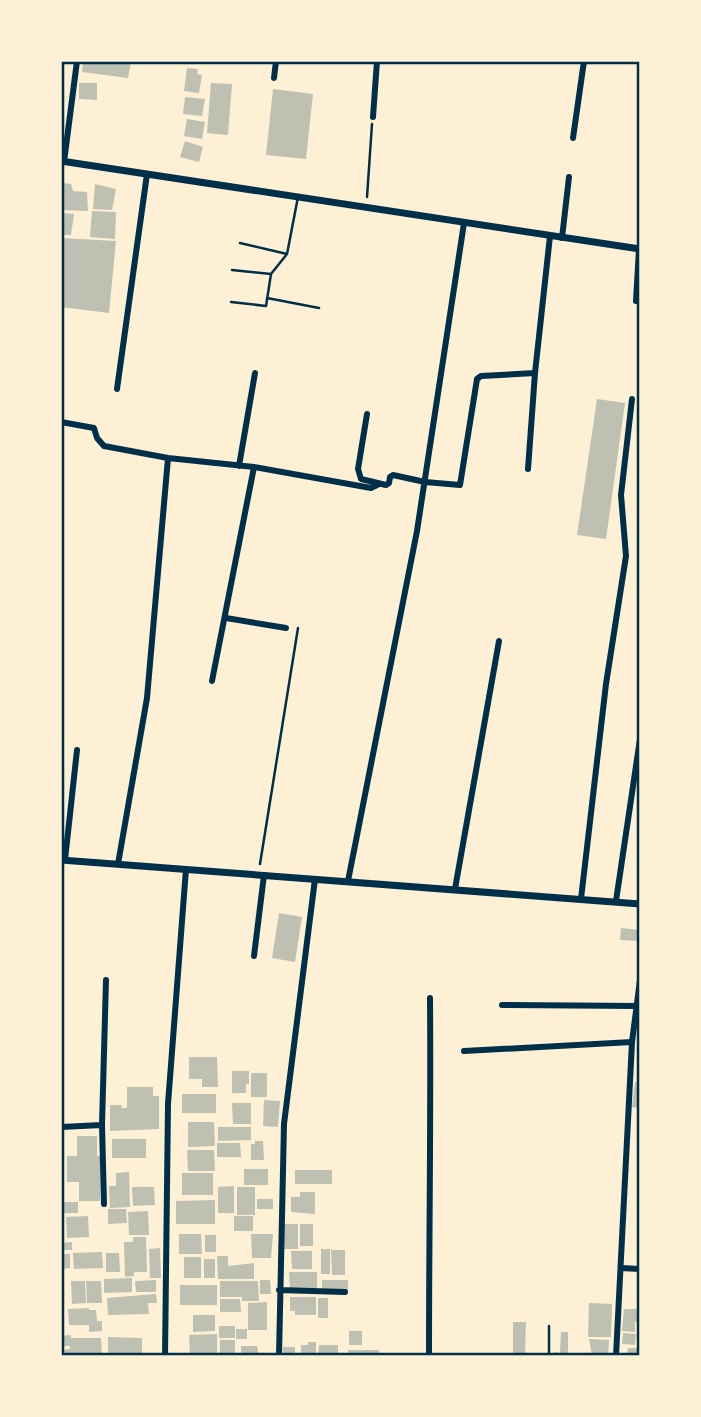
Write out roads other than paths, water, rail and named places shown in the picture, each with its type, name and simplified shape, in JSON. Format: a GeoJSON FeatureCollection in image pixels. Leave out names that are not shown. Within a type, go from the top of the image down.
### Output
{"type":"FeatureCollection","features":[{"type":"Feature","properties":{"kind":"street"},"geometry":{"type":"LineString","coordinates":[[77,61],[63,161],[639,249],[636,301]]}},
{"type":"Feature","properties":{"kind":"street"},"geometry":{"type":"LineString","coordinates":[[274,78],[275,61]]}},
{"type":"Feature","properties":{"kind":"street"},"geometry":{"type":"LineString","coordinates":[[373,117],[377,61]]}},
{"type":"Feature","properties":{"kind":"street"},"geometry":{"type":"LineString","coordinates":[[573,138],[584,61]]}},
{"type":"Feature","properties":{"kind":"street"},"geometry":{"type":"LineString","coordinates":[[117,389],[147,174]]}},
{"type":"Feature","properties":{"kind":"street"},"geometry":{"type":"LineString","coordinates":[[562,237],[569,177]]}},
{"type":"Feature","properties":{"kind":"street"},"geometry":{"type":"LineString","coordinates":[[348,881],[425,482],[464,223]]}},
{"type":"Feature","properties":{"kind":"street"},"geometry":{"type":"LineString","coordinates":[[528,469],[550,236]]}},
{"type":"Feature","properties":{"kind":"street"},"geometry":{"type":"LineString","coordinates":[[239,466],[255,373]]}},
{"type":"Feature","properties":{"kind":"street"},"geometry":{"type":"LineString","coordinates":[[367,414],[358,475],[361,479],[388,484],[393,475],[425,482],[460,485],[477,379],[481,376],[535,373]]}},
{"type":"Feature","properties":{"kind":"street"},"geometry":{"type":"LineString","coordinates":[[581,899],[606,684],[626,555],[621,495],[632,399]]}},
{"type":"Feature","properties":{"kind":"street"},"geometry":{"type":"LineString","coordinates":[[61,422],[94,428],[97,438],[104,446],[168,458],[254,467],[371,488],[379,484]]}},
{"type":"Feature","properties":{"kind":"street"},"geometry":{"type":"LineString","coordinates":[[118,864],[147,698],[168,458]]}},
{"type":"Feature","properties":{"kind":"street"},"geometry":{"type":"LineString","coordinates":[[212,681],[254,467]]}},
{"type":"Feature","properties":{"kind":"street"},"geometry":{"type":"LineString","coordinates":[[226,618],[286,628]]}},
{"type":"Feature","properties":{"kind":"street"},"geometry":{"type":"LineString","coordinates":[[455,889],[499,641]]}},
{"type":"Feature","properties":{"kind":"street"},"geometry":{"type":"LineString","coordinates":[[616,901],[640,739]]}},
{"type":"Feature","properties":{"kind":"street"},"geometry":{"type":"LineString","coordinates":[[77,750],[63,860],[640,904]]}},
{"type":"Feature","properties":{"kind":"street"},"geometry":{"type":"LineString","coordinates":[[165,1356],[167,1104],[186,869]]}},
{"type":"Feature","properties":{"kind":"street"},"geometry":{"type":"LineString","coordinates":[[254,956],[261,875]]}},
{"type":"Feature","properties":{"kind":"street"},"geometry":{"type":"LineString","coordinates":[[279,1356],[284,1124],[315,879]]}},
{"type":"Feature","properties":{"kind":"street"},"geometry":{"type":"LineString","coordinates":[[104,1205],[102,1125],[106,979]]}},
{"type":"Feature","properties":{"kind":"street"},"geometry":{"type":"LineString","coordinates":[[616,1356],[632,1042],[640,981]]}},
{"type":"Feature","properties":{"kind":"street"},"geometry":{"type":"LineString","coordinates":[[429,1356],[428,1177],[432,1133],[430,998]]}},
{"type":"Feature","properties":{"kind":"street"},"geometry":{"type":"LineString","coordinates":[[502,1005],[637,1006]]}},
{"type":"Feature","properties":{"kind":"street"},"geometry":{"type":"LineString","coordinates":[[464,1051],[632,1042]]}},
{"type":"Feature","properties":{"kind":"street"},"geometry":{"type":"LineString","coordinates":[[61,1127],[102,1125]]}},
{"type":"Feature","properties":{"kind":"street"},"geometry":{"type":"LineString","coordinates":[[621,1268],[640,1269]]}},
{"type":"Feature","properties":{"kind":"street"},"geometry":{"type":"LineString","coordinates":[[279,1290],[345,1293]]}},
{"type":"Feature","properties":{"kind":"lane"},"geometry":{"type":"LineString","coordinates":[[231,302],[266,306],[271,274],[287,254],[298,197]]}},
{"type":"Feature","properties":{"kind":"lane"},"geometry":{"type":"LineString","coordinates":[[240,243],[287,254]]}},
{"type":"Feature","properties":{"kind":"lane"},"geometry":{"type":"LineString","coordinates":[[232,270],[271,274]]}},
{"type":"Feature","properties":{"kind":"lane"},"geometry":{"type":"LineString","coordinates":[[267,298],[319,308]]}},
{"type":"Feature","properties":{"kind":"lane"},"geometry":{"type":"LineString","coordinates":[[549,1326],[550,1356]]}}]}
